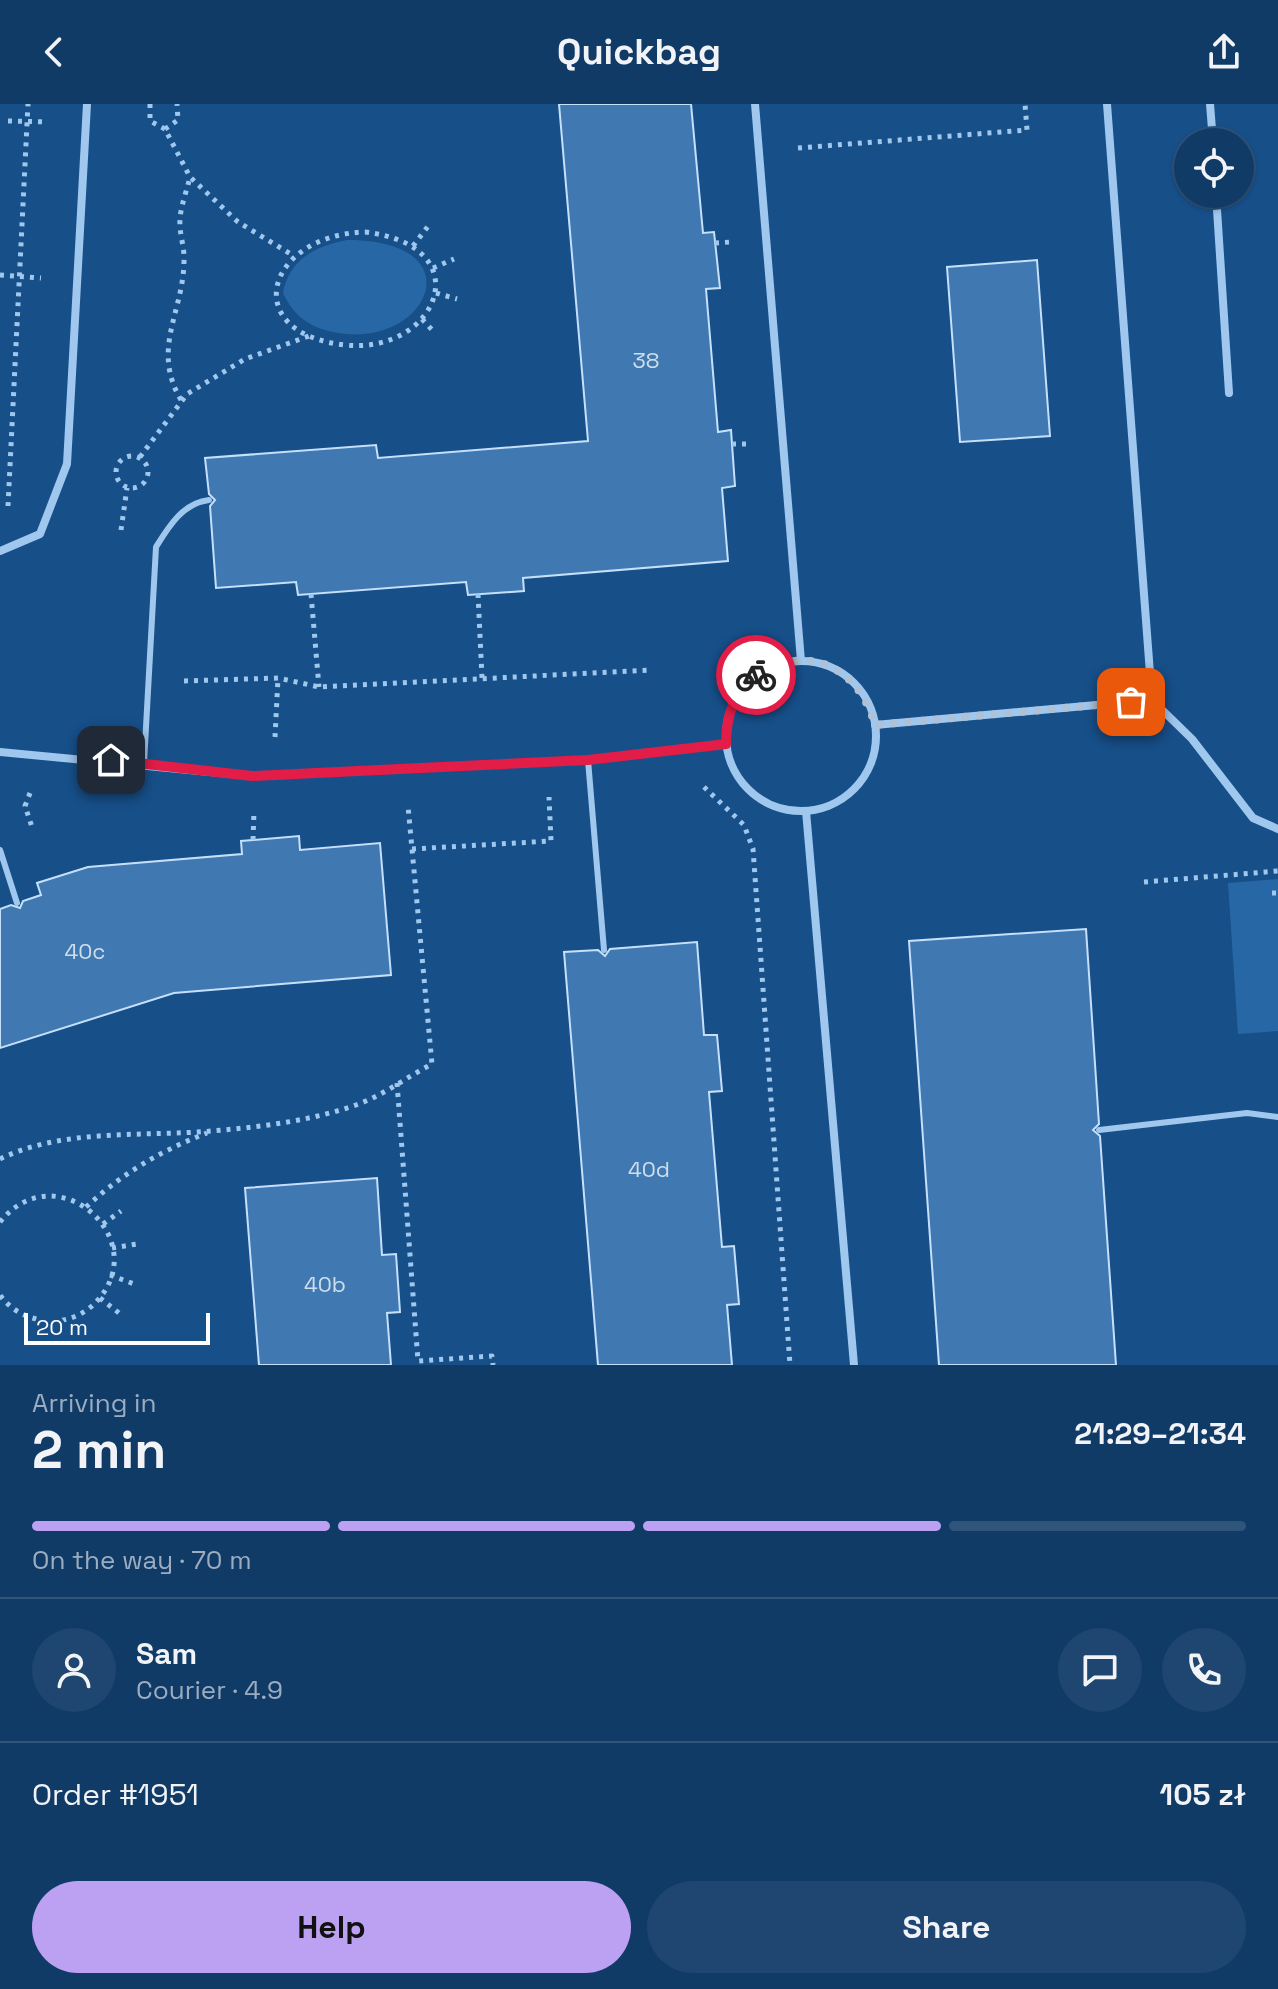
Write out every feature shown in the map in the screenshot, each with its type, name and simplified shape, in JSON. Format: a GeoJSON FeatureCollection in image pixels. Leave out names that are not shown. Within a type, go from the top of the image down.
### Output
{"type":"FeatureCollection","features":[{"type":"Feature","properties":{"kind":"street"},"geometry":{"type":"LineString","coordinates":[[0,551],[40,534],[67,464],[87,104]]}},
{"type":"Feature","properties":{"kind":"street"},"geometry":{"type":"LineString","coordinates":[[755,104],[801,661]]}},
{"type":"Feature","properties":{"kind":"street"},"geometry":{"type":"LineString","coordinates":[[1107,104],[1152,700],[1192,739],[1253,818],[1278,829]]}},
{"type":"Feature","properties":{"kind":"street"},"geometry":{"type":"LineString","coordinates":[[1210,104],[1212,128]]}},
{"type":"Feature","properties":{"kind":"street"},"geometry":{"type":"LineString","coordinates":[[1217,208],[1229,393]]}},
{"type":"Feature","properties":{"kind":"street"},"geometry":{"type":"LineString","coordinates":[[801,661],[831,667],[856,685],[865,697],[875,725],[873,756],[859,783],[836,802],[806,811],[774,806],[746,788],[730,760],[726,744],[729,713],[745,685],[771,666],[801,661]]}},
{"type":"Feature","properties":{"kind":"street"},"geometry":{"type":"LineString","coordinates":[[875,725],[1152,700]]}},
{"type":"Feature","properties":{"kind":"street"},"geometry":{"type":"LineString","coordinates":[[0,752],[144,763],[252,776],[588,760],[726,744]]}},
{"type":"Feature","properties":{"kind":"street"},"geometry":{"type":"LineString","coordinates":[[806,811],[854,1365]]}},
{"type":"Feature","properties":{"kind":"lane"},"geometry":{"type":"LineString","coordinates":[[144,763],[156,547],[172,520],[200,501],[209,500]]}},
{"type":"Feature","properties":{"kind":"lane"},"geometry":{"type":"LineString","coordinates":[[588,760],[604,950]]}},
{"type":"Feature","properties":{"kind":"lane"},"geometry":{"type":"LineString","coordinates":[[0,850],[17,903]]}},
{"type":"Feature","properties":{"kind":"lane"},"geometry":{"type":"LineString","coordinates":[[1099,1130],[1247,1113],[1278,1117]]}},
{"type":"Feature","properties":{"kind":"path"},"geometry":{"type":"LineString","coordinates":[[0,513],[8,510],[28,104]]}},
{"type":"Feature","properties":{"kind":"path"},"geometry":{"type":"LineString","coordinates":[[150,104],[150,121],[165,129],[190,177],[238,222],[294,256]]}},
{"type":"Feature","properties":{"kind":"path"},"geometry":{"type":"LineString","coordinates":[[165,129],[178,120],[177,104]]}},
{"type":"Feature","properties":{"kind":"path"},"geometry":{"type":"LineString","coordinates":[[798,148],[1027,130],[1025,104]]}},
{"type":"Feature","properties":{"kind":"path"},"geometry":{"type":"LineString","coordinates":[[8,121],[55,122]]}},
{"type":"Feature","properties":{"kind":"path"},"geometry":{"type":"LineString","coordinates":[[181,400],[168,365],[167,337],[182,285],[185,259],[180,218],[190,177]]}},
{"type":"Feature","properties":{"kind":"path"},"geometry":{"type":"LineString","coordinates":[[413,246],[429,225]]}},
{"type":"Feature","properties":{"kind":"path"},"geometry":{"type":"LineString","coordinates":[[340,233],[388,235],[423,252],[433,268],[436,293],[422,319],[387,341],[344,345],[310,335],[283,317],[276,296],[280,270],[294,256],[313,243],[340,233]]}},
{"type":"Feature","properties":{"kind":"path"},"geometry":{"type":"LineString","coordinates":[[715,243],[732,242]]}},
{"type":"Feature","properties":{"kind":"path"},"geometry":{"type":"LineString","coordinates":[[433,268],[454,259]]}},
{"type":"Feature","properties":{"kind":"path"},"geometry":{"type":"LineString","coordinates":[[0,275],[45,278]]}},
{"type":"Feature","properties":{"kind":"path"},"geometry":{"type":"LineString","coordinates":[[436,293],[457,299]]}},
{"type":"Feature","properties":{"kind":"path"},"geometry":{"type":"LineString","coordinates":[[422,319],[435,333]]}},
{"type":"Feature","properties":{"kind":"path"},"geometry":{"type":"LineString","coordinates":[[140,457],[148,465],[146,481],[137,488],[121,484],[116,472],[121,460],[140,457],[181,400],[211,377],[245,359],[310,335]]}},
{"type":"Feature","properties":{"kind":"path"},"geometry":{"type":"LineString","coordinates":[[732,444],[747,444]]}},
{"type":"Feature","properties":{"kind":"path"},"geometry":{"type":"LineString","coordinates":[[311,594],[319,687]]}},
{"type":"Feature","properties":{"kind":"path"},"geometry":{"type":"LineString","coordinates":[[478,594],[482,678]]}},
{"type":"Feature","properties":{"kind":"path"},"geometry":{"type":"LineString","coordinates":[[184,681],[278,678],[319,687],[652,670]]}},
{"type":"Feature","properties":{"kind":"path"},"geometry":{"type":"LineString","coordinates":[[263,739],[275,737],[278,678]]}},
{"type":"Feature","properties":{"kind":"path"},"geometry":{"type":"LineString","coordinates":[[0,1159],[19,1150],[57,1143],[304,1120],[359,1104],[432,1064],[405,768]]}},
{"type":"Feature","properties":{"kind":"path"},"geometry":{"type":"LineString","coordinates":[[699,785],[708,788],[744,825],[753,849],[790,1365]]}},
{"type":"Feature","properties":{"kind":"path"},"geometry":{"type":"LineString","coordinates":[[412,849],[551,841],[549,796],[591,795]]}},
{"type":"Feature","properties":{"kind":"path"},"geometry":{"type":"LineString","coordinates":[[253,840],[254,810]]}},
{"type":"Feature","properties":{"kind":"path"},"geometry":{"type":"LineString","coordinates":[[1144,882],[1278,871]]}},
{"type":"Feature","properties":{"kind":"path"},"geometry":{"type":"LineString","coordinates":[[397,1083],[418,1361],[492,1356],[493,1365]]}},
{"type":"Feature","properties":{"kind":"path"},"geometry":{"type":"LineString","coordinates":[[86,1207],[118,1177],[165,1149],[211,1131]]}},
{"type":"Feature","properties":{"kind":"path"},"geometry":{"type":"LineString","coordinates":[[0,1222],[20,1204],[34,1198],[66,1198],[86,1207],[103,1224],[112,1248],[110,1275],[100,1298],[74,1317],[43,1321],[15,1310],[0,1295]]}},
{"type":"Feature","properties":{"kind":"path"},"geometry":{"type":"LineString","coordinates":[[103,1224],[121,1211]]}},
{"type":"Feature","properties":{"kind":"path"},"geometry":{"type":"LineString","coordinates":[[112,1248],[137,1244]]}},
{"type":"Feature","properties":{"kind":"path"},"geometry":{"type":"LineString","coordinates":[[110,1275],[134,1284]]}},
{"type":"Feature","properties":{"kind":"path"},"geometry":{"type":"LineString","coordinates":[[100,1298],[119,1313]]}},
{"type":"Feature","properties":{"kind":"shaded area"},"geometry":{"type":"Polygon","coordinates":[[[347,240],[388,245],[414,257],[425,274],[425,294],[414,312],[393,326],[366,334],[324,330],[297,314],[283,293],[291,271],[315,250],[347,240]]]}},
{"type":"Feature","properties":{"kind":"shaded area"},"geometry":{"type":"Polygon","coordinates":[[[1278,879],[1278,1031],[1238,1034],[1228,883],[1278,879]]]}},
{"type":"Feature","properties":{"kind":"building"},"geometry":{"type":"Polygon","coordinates":[[[559,104],[691,104],[703,233],[714,232],[720,288],[706,289],[718,432],[731,430],[735,486],[722,488],[728,561],[523,578],[524,591],[468,595],[466,582],[298,595],[296,582],[216,588],[210,506],[215,500],[209,494],[205,458],[376,445],[378,458],[588,441],[559,104]]]}},
{"type":"Feature","properties":{"kind":"building"},"geometry":{"type":"Polygon","coordinates":[[[1037,260],[1050,436],[960,442],[947,267],[1037,260]]]}},
{"type":"Feature","properties":{"kind":"building"},"geometry":{"type":"Polygon","coordinates":[[[299,836],[300,850],[380,843],[391,975],[174,993],[0,1048],[0,909],[11,905],[20,908],[23,901],[41,895],[37,883],[88,867],[242,854],[241,841],[299,836]]]}},
{"type":"Feature","properties":{"kind":"building"},"geometry":{"type":"Polygon","coordinates":[[[1086,929],[1099,1124],[1093,1130],[1100,1136],[1116,1365],[939,1365],[909,941],[1086,929]]]}},
{"type":"Feature","properties":{"kind":"building"},"geometry":{"type":"Polygon","coordinates":[[[697,942],[704,1035],[717,1035],[722,1091],[709,1092],[722,1247],[734,1246],[739,1304],[727,1305],[732,1365],[598,1365],[564,952],[598,950],[605,956],[610,949],[697,942]]]}},
{"type":"Feature","properties":{"kind":"building"},"geometry":{"type":"Polygon","coordinates":[[[377,1178],[382,1255],[396,1254],[400,1312],[387,1313],[391,1365],[259,1365],[245,1188],[377,1178]]]}},
{"type":"Feature","properties":{"kind":"way so far"},"geometry":{"type":"LineString","coordinates":[[756,675],[786,662],[816,662],[831,667],[856,685],[865,697],[875,725],[1131,702]]}},
{"type":"Feature","properties":{"kind":"route"},"geometry":{"type":"LineString","coordinates":[[111,760],[252,776],[588,760],[726,744],[729,713],[745,685],[756,675]]}}]}
